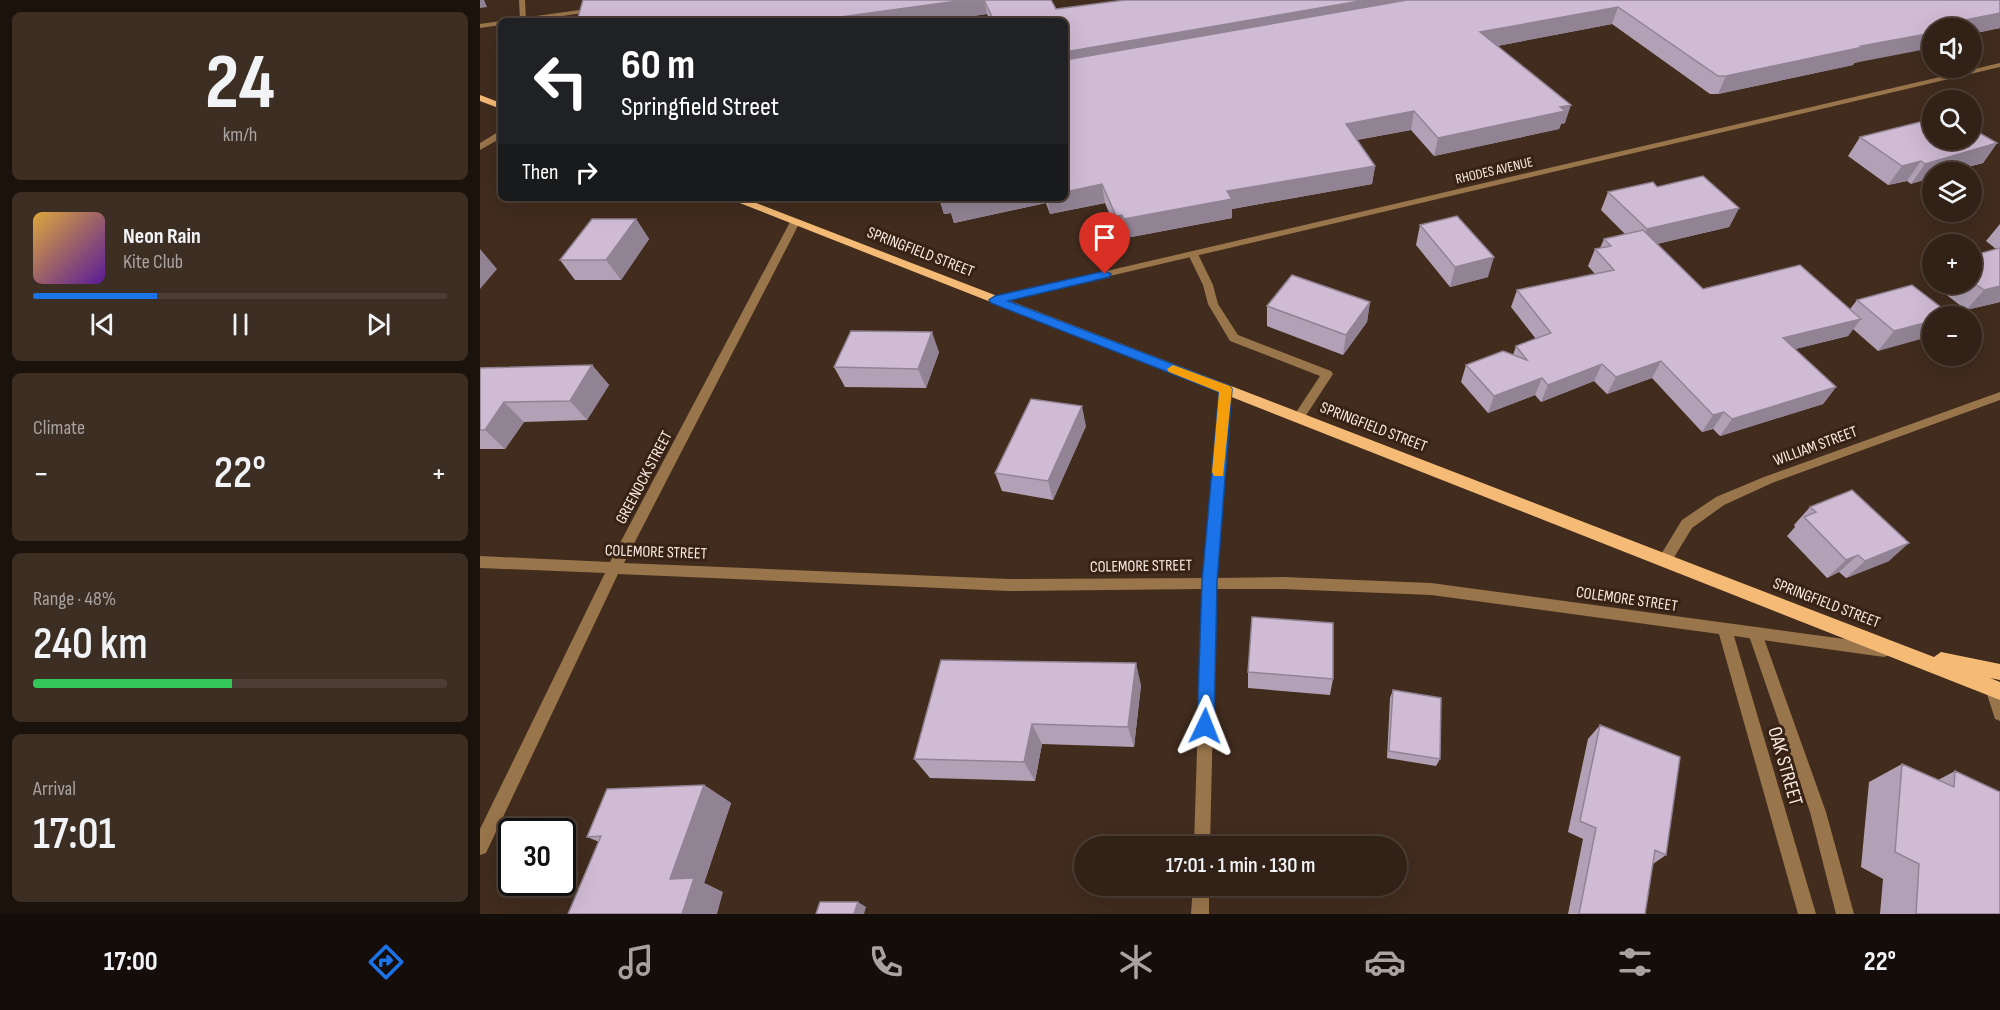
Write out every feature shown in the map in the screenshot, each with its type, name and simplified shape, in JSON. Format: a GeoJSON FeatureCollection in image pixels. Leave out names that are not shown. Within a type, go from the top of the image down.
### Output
{"type":"FeatureCollection","features":[{"type":"Feature","properties":{"kind":"main road"},"geometry":{"type":"LineString","coordinates":[[480,98],[498,105]]}},
{"type":"Feature","properties":{"kind":"main road","name":"SPRINGFIELD STREET"},"geometry":{"type":"LineString","coordinates":[[742,201],[1906,653],[1997,684]]}},
{"type":"Feature","properties":{"kind":"street"},"geometry":{"type":"LineString","coordinates":[[522,0],[523,18]]}},
{"type":"Feature","properties":{"kind":"street"},"geometry":{"type":"LineString","coordinates":[[537,18],[605,8]]}},
{"type":"Feature","properties":{"kind":"street"},"geometry":{"type":"LineString","coordinates":[[480,26],[498,23]]}},
{"type":"Feature","properties":{"kind":"street","name":"RHODES AVENUE"},"geometry":{"type":"LineString","coordinates":[[995,300],[2000,65]]}},
{"type":"Feature","properties":{"kind":"street"},"geometry":{"type":"LineString","coordinates":[[480,147],[498,136]]}},
{"type":"Feature","properties":{"kind":"street","name":"GREENOCK STREET"},"geometry":{"type":"LineString","coordinates":[[480,847],[614,567],[795,222]]}},
{"type":"Feature","properties":{"kind":"street"},"geometry":{"type":"LineString","coordinates":[[1193,254],[1208,285],[1213,304],[1234,338],[1327,374],[1299,417]]}},
{"type":"Feature","properties":{"kind":"street"},"geometry":{"type":"LineString","coordinates":[[1202,836],[1209,582],[1226,389]]}},
{"type":"Feature","properties":{"kind":"street","name":"WILLIAM STREET"},"geometry":{"type":"LineString","coordinates":[[1665,560],[1688,524],[1720,501],[1768,480],[2000,396]]}},
{"type":"Feature","properties":{"kind":"street","name":"COLEMORE STREET"},"geometry":{"type":"LineString","coordinates":[[480,562],[1009,585],[1209,582],[1431,589],[1906,653]]}},
{"type":"Feature","properties":{"kind":"street","name":"OAK STREET"},"geometry":{"type":"LineString","coordinates":[[1725,629],[1807,914]]}},
{"type":"Feature","properties":{"kind":"street"},"geometry":{"type":"LineString","coordinates":[[1755,633],[1818,812],[1845,914]]}},
{"type":"Feature","properties":{"kind":"street"},"geometry":{"type":"LineString","coordinates":[[1997,684],[2000,714]]}},
{"type":"Feature","properties":{"kind":"street"},"geometry":{"type":"LineString","coordinates":[[1200,914],[1201,896]]}},
{"type":"Feature","properties":{"kind":"building"},"geometry":{"type":"Polygon","coordinates":[[[583,0],[965,0],[832,18],[578,18],[583,0]]]}},
{"type":"Feature","properties":{"kind":"building"},"geometry":{"type":"Polygon","coordinates":[[[984,0],[1051,0],[1056,9],[1125,0],[1366,0],[1068,51],[1068,18],[993,18],[984,0]]]}},
{"type":"Feature","properties":{"kind":"building"},"geometry":{"type":"Polygon","coordinates":[[[1407,0],[2000,0],[2000,13],[1975,18],[1922,18],[1922,35],[1726,76],[1718,76],[1618,7],[1480,32],[1571,105],[1560,107],[1565,111],[1438,138],[1414,111],[1346,124],[1375,166],[1227,191],[1232,199],[1124,219],[1122,215],[1116,216],[1102,184],[1068,191],[1068,59],[1407,0]]]}},
{"type":"Feature","properties":{"kind":"building"},"geometry":{"type":"Polygon","coordinates":[[[1922,122],[1922,150],[1973,150],[1932,162],[1921,161],[1902,166],[1860,137],[1922,122]]]}},
{"type":"Feature","properties":{"kind":"building"},"geometry":{"type":"Polygon","coordinates":[[[1982,134],[1997,143],[1982,147],[1982,134]]]}},
{"type":"Feature","properties":{"kind":"building"},"geometry":{"type":"Polygon","coordinates":[[[1703,176],[1739,208],[1647,229],[1608,192],[1653,182],[1657,187],[1703,176]]]}},
{"type":"Feature","properties":{"kind":"building"},"geometry":{"type":"Polygon","coordinates":[[[947,201],[962,201],[948,204],[947,201]]]}},
{"type":"Feature","properties":{"kind":"building"},"geometry":{"type":"Polygon","coordinates":[[[1457,216],[1494,257],[1455,267],[1420,225],[1457,216]]]}},
{"type":"Feature","properties":{"kind":"building"},"geometry":{"type":"Polygon","coordinates":[[[592,219],[636,219],[606,260],[560,260],[592,219]]]}},
{"type":"Feature","properties":{"kind":"building"},"geometry":{"type":"Polygon","coordinates":[[[1643,230],[1703,289],[1800,265],[1861,319],[1783,338],[1836,387],[1732,419],[1724,412],[1713,415],[1661,361],[1616,377],[1602,364],[1548,385],[1542,378],[1494,396],[1466,365],[1503,351],[1527,360],[1516,346],[1551,333],[1517,290],[1614,270],[1595,249],[1611,246],[1604,239],[1643,230]]]}},
{"type":"Feature","properties":{"kind":"building"},"geometry":{"type":"Polygon","coordinates":[[[2000,248],[2000,286],[1982,289],[1982,253],[2000,248]]]}},
{"type":"Feature","properties":{"kind":"building"},"geometry":{"type":"Polygon","coordinates":[[[1292,275],[1370,302],[1346,335],[1267,306],[1292,275]]]}},
{"type":"Feature","properties":{"kind":"building"},"geometry":{"type":"Polygon","coordinates":[[[1912,285],[1939,306],[1922,306],[1922,324],[1894,331],[1857,300],[1912,285]]]}},
{"type":"Feature","properties":{"kind":"building"},"geometry":{"type":"Polygon","coordinates":[[[851,331],[932,332],[918,369],[834,367],[851,331]]]}},
{"type":"Feature","properties":{"kind":"building"},"geometry":{"type":"Polygon","coordinates":[[[592,365],[570,401],[504,402],[485,430],[480,430],[480,368],[592,365]]]}},
{"type":"Feature","properties":{"kind":"building"},"geometry":{"type":"Polygon","coordinates":[[[1031,399],[1082,406],[1048,481],[995,473],[1031,399]]]}},
{"type":"Feature","properties":{"kind":"building"},"geometry":{"type":"Polygon","coordinates":[[[1852,490],[1909,543],[1865,561],[1858,555],[1846,560],[1804,517],[1816,512],[1810,507],[1852,490]]]}},
{"type":"Feature","properties":{"kind":"building"},"geometry":{"type":"Polygon","coordinates":[[[1252,617],[1333,623],[1333,679],[1248,672],[1252,617]]]}},
{"type":"Feature","properties":{"kind":"building"},"geometry":{"type":"Polygon","coordinates":[[[941,660],[1136,663],[1128,727],[1032,724],[1024,762],[914,759],[941,660]]]}},
{"type":"Feature","properties":{"kind":"building"},"geometry":{"type":"Polygon","coordinates":[[[1393,690],[1441,698],[1440,759],[1389,751],[1393,690]]]}},
{"type":"Feature","properties":{"kind":"building"},"geometry":{"type":"Polygon","coordinates":[[[1600,725],[1680,757],[1666,855],[1655,850],[1645,914],[1579,914],[1596,828],[1580,821],[1600,725]]]}},
{"type":"Feature","properties":{"kind":"building"},"geometry":{"type":"Polygon","coordinates":[[[1902,764],[1954,787],[1955,771],[2000,792],[2000,914],[1916,914],[1919,864],[1895,852],[1902,764]]]}},
{"type":"Feature","properties":{"kind":"building"},"geometry":{"type":"Polygon","coordinates":[[[704,785],[670,879],[694,878],[682,914],[568,914],[601,836],[587,837],[607,789],[704,785]]]}},
{"type":"Feature","properties":{"kind":"building"},"geometry":{"type":"Polygon","coordinates":[[[820,902],[858,902],[854,914],[816,914],[820,902]]]}},
{"type":"Feature","properties":{"kind":"slow traffic"},"geometry":{"type":"LineString","coordinates":[[1173,369],[1226,389],[1219,472]]}},
{"type":"Feature","properties":{"kind":"route"},"geometry":{"type":"LineString","coordinates":[[1105,274],[995,300],[1226,389],[1209,582],[1205,726]]}}]}
